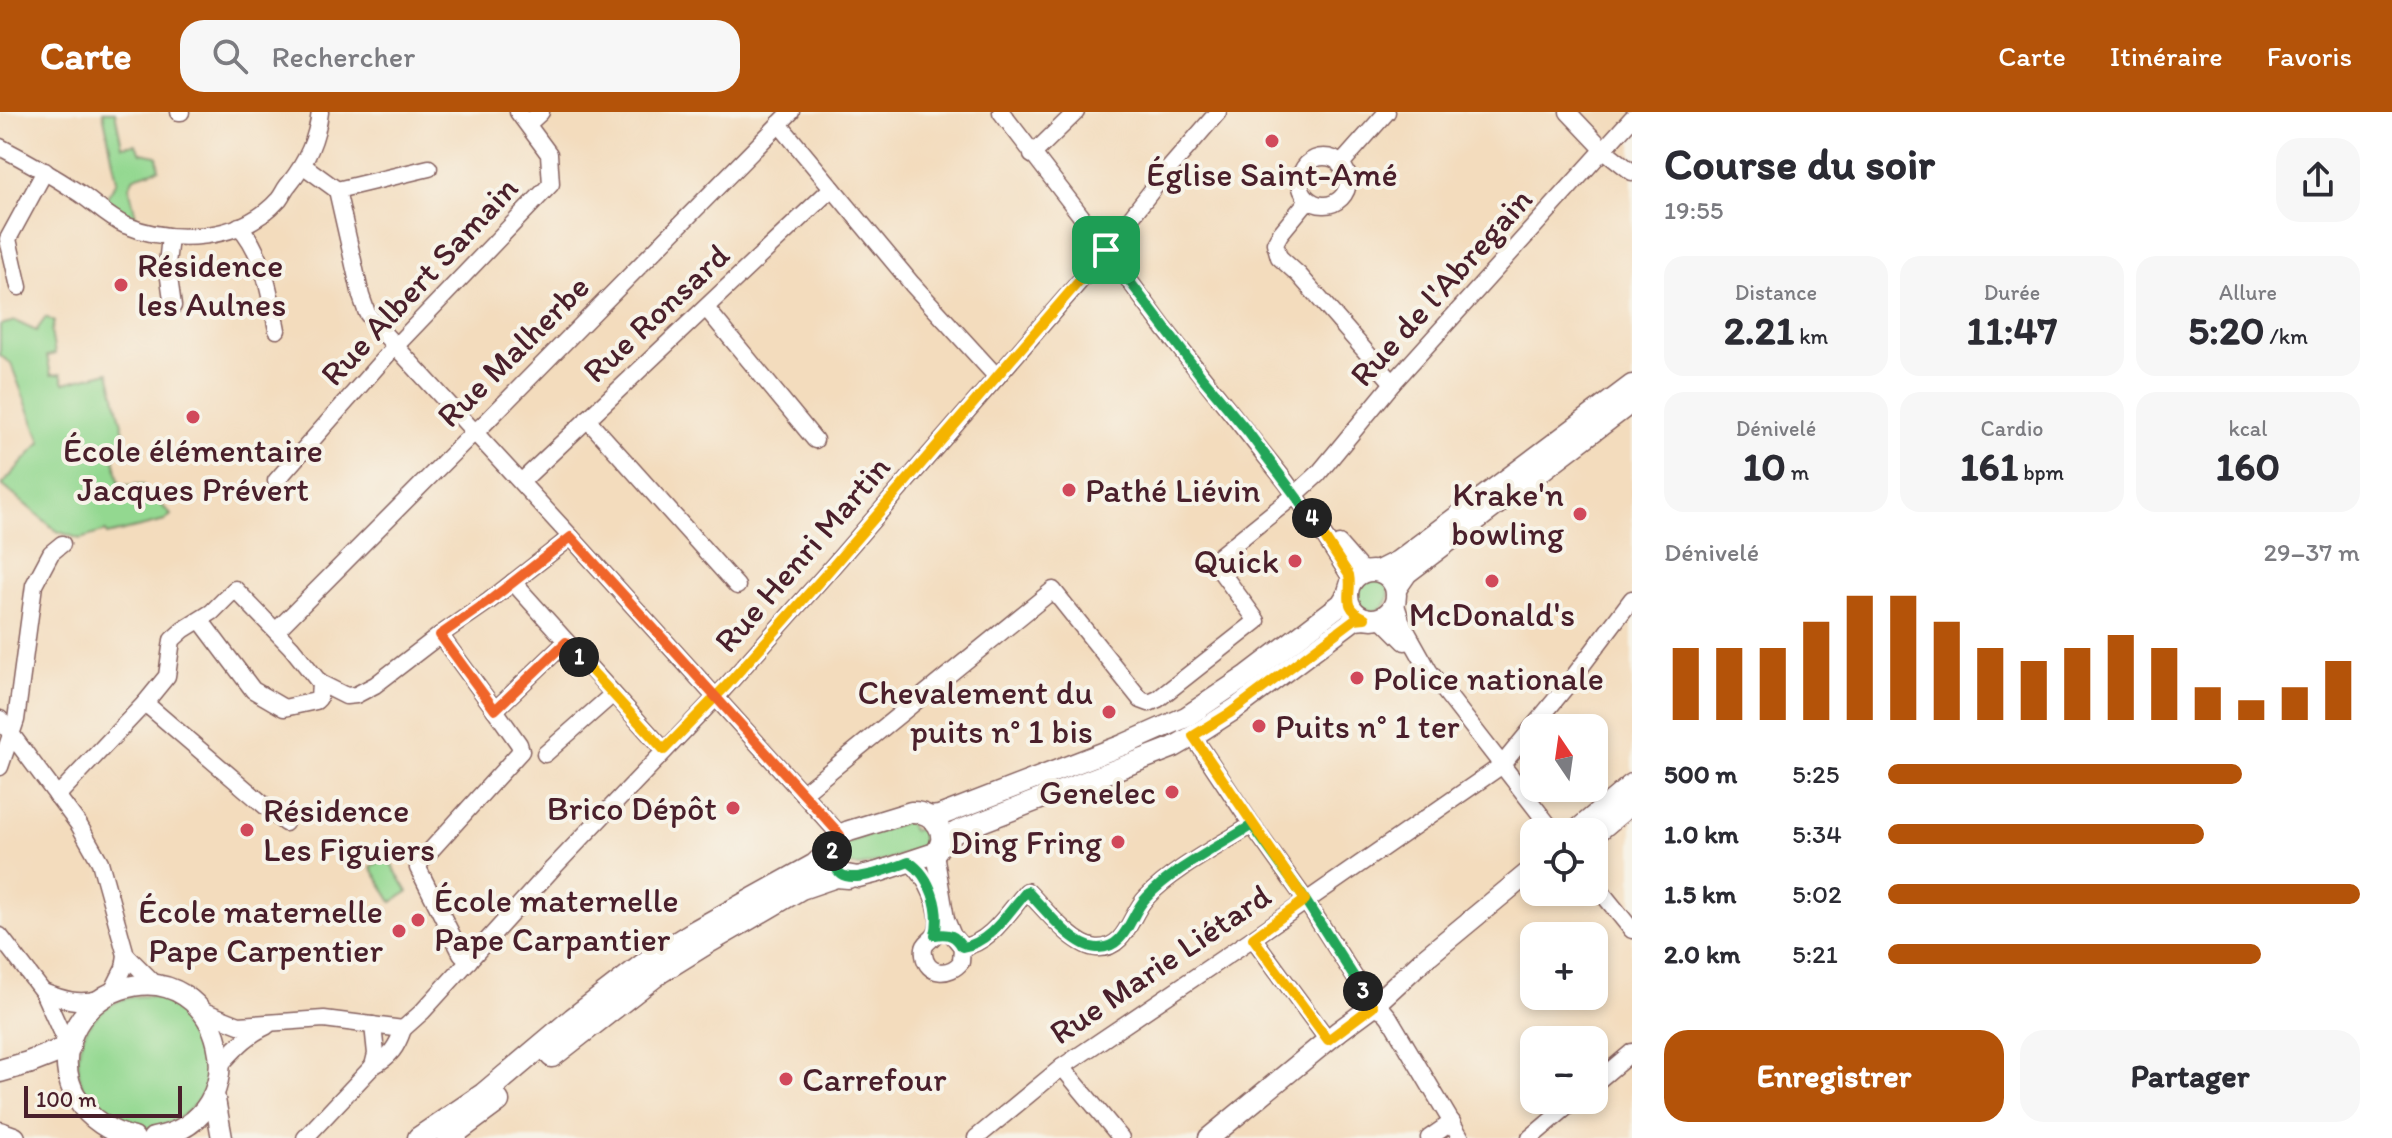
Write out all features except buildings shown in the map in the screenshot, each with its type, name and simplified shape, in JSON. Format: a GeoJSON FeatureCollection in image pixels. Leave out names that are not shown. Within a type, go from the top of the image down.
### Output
{"type":"FeatureCollection","features":[{"type":"Feature","properties":{"kind":"highway"},"geometry":{"type":"LineString","coordinates":[[419,1138],[484,1094],[651,959],[815,865],[836,843]]}},
{"type":"Feature","properties":{"kind":"highway"},"geometry":{"type":"LineString","coordinates":[[448,1138],[660,972],[801,888],[836,876],[848,877]]}},
{"type":"Feature","properties":{"kind":"highway"},"geometry":{"type":"LineString","coordinates":[[0,1071],[69,1046]]}},
{"type":"Feature","properties":{"kind":"highway"},"geometry":{"type":"LineString","coordinates":[[0,1133],[14,1138]]}},
{"type":"Feature","properties":{"kind":"main road"},"geometry":{"type":"LineString","coordinates":[[938,847],[940,828],[931,817],[911,812],[866,825],[836,843],[835,867],[848,877],[909,862],[938,847],[958,831],[1174,747],[1193,736],[1230,713],[1355,619],[1388,613],[1399,581],[1632,385]]}},
{"type":"Feature","properties":{"kind":"main road"},"geometry":{"type":"LineString","coordinates":[[1399,581],[1632,402]]}},
{"type":"Feature","properties":{"kind":"main road"},"geometry":{"type":"LineString","coordinates":[[931,817],[1123,745],[1186,717],[1248,675],[1341,604],[1360,580],[1386,575],[1399,581]]}},
{"type":"Feature","properties":{"kind":"main road"},"geometry":{"type":"LineString","coordinates":[[1360,580],[1352,608],[1370,618]]}},
{"type":"Feature","properties":{"kind":"main road"},"geometry":{"type":"LineString","coordinates":[[1592,818],[1632,784]]}},
{"type":"Feature","properties":{"kind":"main road"},"geometry":{"type":"LineString","coordinates":[[1608,823],[1632,803]]}},
{"type":"Feature","properties":{"kind":"main road"},"geometry":{"type":"LineString","coordinates":[[1209,1138],[1328,1040],[1378,1008],[1424,959],[1520,880]]}},
{"type":"Feature","properties":{"kind":"main road"},"geometry":{"type":"LineString","coordinates":[[1231,1138],[1378,1008],[1520,895]]}},
{"type":"Feature","properties":{"kind":"main road"},"geometry":{"type":"LineString","coordinates":[[134,1138],[104,1128],[81,1107],[69,1078],[69,1046],[81,1019],[106,995],[129,987],[157,986],[181,994],[201,1010],[217,1035],[221,1064],[214,1094],[206,1108],[180,1130],[165,1137]]}},
{"type":"Feature","properties":{"kind":"main road"},"geometry":{"type":"LineString","coordinates":[[214,1094],[222,1138]]}},
{"type":"Feature","properties":{"kind":"street"},"geometry":{"type":"LineString","coordinates":[[0,147],[45,171],[121,223],[170,237],[204,236],[239,226],[279,199],[304,166],[320,112]]}},
{"type":"Feature","properties":{"kind":"street"},"geometry":{"type":"LineString","coordinates":[[523,118],[541,112]]}},
{"type":"Feature","properties":{"kind":"street"},"geometry":{"type":"LineString","coordinates":[[1001,112],[1164,328],[1248,432],[1349,575],[1360,580]]}},
{"type":"Feature","properties":{"kind":"street"},"geometry":{"type":"LineString","coordinates":[[1032,155],[1076,112]]}},
{"type":"Feature","properties":{"kind":"street","name":"Rue Henri Martin"},"geometry":{"type":"LineString","coordinates":[[373,1066],[385,1060],[396,1048],[403,1029],[716,697],[1106,250],[1167,171],[1218,112]]}},
{"type":"Feature","properties":{"kind":"street"},"geometry":{"type":"LineString","coordinates":[[1340,165],[1387,112]]}},
{"type":"Feature","properties":{"kind":"street"},"geometry":{"type":"LineString","coordinates":[[1568,112],[1604,150],[1632,172]]}},
{"type":"Feature","properties":{"kind":"street","name":"Rue Albert Samain"},"geometry":{"type":"LineString","coordinates":[[276,481],[396,347],[551,184],[549,154],[523,118]]}},
{"type":"Feature","properties":{"kind":"street","name":"Rue de l'Abregain"},"geometry":{"type":"LineString","coordinates":[[803,793],[1053,590],[1141,700],[1149,703],[1257,621],[1213,561],[1318,474],[1393,383],[1632,118]]}},
{"type":"Feature","properties":{"kind":"street"},"geometry":{"type":"LineString","coordinates":[[785,123],[832,188],[912,284],[997,377]]}},
{"type":"Feature","properties":{"kind":"street","name":"Rue Malherbe"},"geometry":{"type":"LineString","coordinates":[[276,631],[785,123]]}},
{"type":"Feature","properties":{"kind":"street"},"geometry":{"type":"LineString","coordinates":[[1323,156],[1340,165],[1349,174],[1349,187],[1343,198],[1331,205],[1319,205],[1308,200],[1299,183],[1305,164],[1323,156]]}},
{"type":"Feature","properties":{"kind":"street"},"geometry":{"type":"LineString","coordinates":[[304,166],[337,190],[367,313],[469,436],[521,482],[803,793],[836,843]]}},
{"type":"Feature","properties":{"kind":"street"},"geometry":{"type":"LineString","coordinates":[[337,190],[429,168]]}},
{"type":"Feature","properties":{"kind":"street"},"geometry":{"type":"LineString","coordinates":[[19,287],[7,226],[45,171]]}},
{"type":"Feature","properties":{"kind":"street","name":"Rue Ronsard"},"geometry":{"type":"LineString","coordinates":[[521,482],[832,188]]}},
{"type":"Feature","properties":{"kind":"street"},"geometry":{"type":"LineString","coordinates":[[1308,200],[1275,243],[1279,257],[1299,275],[1393,383]]}},
{"type":"Feature","properties":{"kind":"street"},"geometry":{"type":"LineString","coordinates":[[239,226],[265,276],[277,330]]}},
{"type":"Feature","properties":{"kind":"street"},"geometry":{"type":"LineString","coordinates":[[170,237],[167,264],[173,306]]}},
{"type":"Feature","properties":{"kind":"street"},"geometry":{"type":"LineString","coordinates":[[706,308],[815,440]]}},
{"type":"Feature","properties":{"kind":"street"},"geometry":{"type":"LineString","coordinates":[[587,419],[737,586]]}},
{"type":"Feature","properties":{"kind":"street"},"geometry":{"type":"LineString","coordinates":[[57,796],[167,676],[172,640],[201,621],[235,589],[320,683],[346,696],[356,695],[375,685],[571,537]]}},
{"type":"Feature","properties":{"kind":"street"},"geometry":{"type":"LineString","coordinates":[[0,767],[16,720],[34,585],[51,553],[62,544]]}},
{"type":"Feature","properties":{"kind":"street"},"geometry":{"type":"LineString","coordinates":[[1399,581],[1402,623],[1425,666]]}},
{"type":"Feature","properties":{"kind":"street"},"geometry":{"type":"LineString","coordinates":[[513,582],[664,750]]}},
{"type":"Feature","properties":{"kind":"street","name":"Rue Marie Liétard"},"geometry":{"type":"LineString","coordinates":[[976,1138],[1062,1067],[1501,766],[1632,599]]}},
{"type":"Feature","properties":{"kind":"street"},"geometry":{"type":"LineString","coordinates":[[1370,618],[1384,621],[1425,666],[1543,818]]}},
{"type":"Feature","properties":{"kind":"street"},"geometry":{"type":"LineString","coordinates":[[201,621],[253,690],[284,708],[313,704],[319,698],[320,683]]}},
{"type":"Feature","properties":{"kind":"street"},"geometry":{"type":"LineString","coordinates":[[440,635],[521,751],[418,868],[461,953],[469,961]]}},
{"type":"Feature","properties":{"kind":"street"},"geometry":{"type":"LineString","coordinates":[[495,710],[566,642]]}},
{"type":"Feature","properties":{"kind":"street"},"geometry":{"type":"LineString","coordinates":[[545,754],[613,694]]}},
{"type":"Feature","properties":{"kind":"street"},"geometry":{"type":"LineString","coordinates":[[145,703],[285,823]]}},
{"type":"Feature","properties":{"kind":"street"},"geometry":{"type":"LineString","coordinates":[[0,719],[79,825],[100,862],[126,955],[124,968],[106,995],[84,1003],[69,1002],[43,992]]}},
{"type":"Feature","properties":{"kind":"street"},"geometry":{"type":"LineString","coordinates":[[1193,736],[1378,1008],[1461,1138]]}},
{"type":"Feature","properties":{"kind":"street"},"geometry":{"type":"LineString","coordinates":[[938,847],[946,919],[957,942],[961,962],[956,968],[942,973],[932,969],[924,958],[927,942],[935,935],[944,933],[957,942],[972,946],[983,940],[1027,891],[1081,944],[1099,948],[1110,945],[1127,932],[1142,901],[1161,884],[1252,825]]}},
{"type":"Feature","properties":{"kind":"street"},"geometry":{"type":"LineString","coordinates":[[909,862],[926,879],[937,909],[935,935]]}},
{"type":"Feature","properties":{"kind":"street"},"geometry":{"type":"LineString","coordinates":[[1608,900],[1632,930]]}},
{"type":"Feature","properties":{"kind":"street"},"geometry":{"type":"LineString","coordinates":[[0,936],[43,992],[69,1046]]}},
{"type":"Feature","properties":{"kind":"street"},"geometry":{"type":"LineString","coordinates":[[1253,938],[1328,1040]]}},
{"type":"Feature","properties":{"kind":"street"},"geometry":{"type":"LineString","coordinates":[[126,955],[157,986]]}},
{"type":"Feature","properties":{"kind":"street"},"geometry":{"type":"LineString","coordinates":[[201,1010],[239,1025],[324,1019],[403,1029]]}},
{"type":"Feature","properties":{"kind":"street"},"geometry":{"type":"LineString","coordinates":[[221,1064],[254,1032],[272,1024]]}},
{"type":"Feature","properties":{"kind":"street"},"geometry":{"type":"LineString","coordinates":[[305,1138],[373,1066],[376,1054],[373,1025]]}},
{"type":"Feature","properties":{"kind":"street"},"geometry":{"type":"LineString","coordinates":[[1608,1072],[1632,1052]]}},
{"type":"Feature","properties":{"kind":"street"},"geometry":{"type":"LineString","coordinates":[[1062,1067],[1121,1138]]}},
{"type":"Feature","properties":{"kind":"street"},"geometry":{"type":"LineString","coordinates":[[1530,1138],[1558,1114]]}},
{"type":"Feature","properties":{"kind":"street"},"geometry":{"type":"LineString","coordinates":[[1429,1138],[1452,1122]]}},
{"type":"Feature","properties":{"kind":"green space"},"geometry":{"type":"Polygon","coordinates":[[[103,112],[115,112],[122,146],[135,144],[141,153],[157,156],[159,169],[134,177],[129,186],[137,221],[105,200],[117,181],[103,112]]]}},
{"type":"Feature","properties":{"kind":"green space"},"geometry":{"type":"Polygon","coordinates":[[[46,317],[54,322],[51,332],[55,354],[47,356],[51,375],[61,374],[64,383],[109,372],[126,440],[111,443],[120,486],[142,484],[171,515],[165,521],[107,535],[106,531],[80,539],[57,531],[2,485],[41,442],[11,364],[0,355],[0,325],[15,321],[36,331],[46,317]]]}},
{"type":"Feature","properties":{"kind":"green space"},"geometry":{"type":"Polygon","coordinates":[[[1372,577],[1384,582],[1389,594],[1384,606],[1372,611],[1360,606],[1355,594],[1360,582],[1372,577]]]}},
{"type":"Feature","properties":{"kind":"green space"},"geometry":{"type":"Polygon","coordinates":[[[907,821],[913,831],[927,825],[932,837],[928,845],[871,864],[850,865],[844,861],[842,852],[845,843],[907,821]]]}},
{"type":"Feature","properties":{"kind":"green space"},"geometry":{"type":"Polygon","coordinates":[[[387,857],[408,892],[392,902],[371,867],[387,857]]]}},
{"type":"Feature","properties":{"kind":"green space"},"geometry":{"type":"Polygon","coordinates":[[[144,996],[169,1001],[191,1015],[205,1037],[210,1062],[205,1087],[191,1109],[169,1123],[144,1128],[119,1123],[97,1109],[83,1087],[78,1062],[83,1037],[97,1015],[119,1001],[144,996]]]}},
{"type":"Feature","properties":{"kind":"place","name":"Église Saint-Amé"},"geometry":{"type":"Point","coordinates":[1272,141]}},
{"type":"Feature","properties":{"kind":"place","name":"Résidence les Aulnes"},"geometry":{"type":"Point","coordinates":[121,285]}},
{"type":"Feature","properties":{"kind":"place","name":"École élémentaire Jacques Prévert"},"geometry":{"type":"Point","coordinates":[193,417]}},
{"type":"Feature","properties":{"kind":"place","name":"Pathé Liévin"},"geometry":{"type":"Point","coordinates":[1069,490]}},
{"type":"Feature","properties":{"kind":"place","name":"Krake'n bowling"},"geometry":{"type":"Point","coordinates":[1580,514]}},
{"type":"Feature","properties":{"kind":"place","name":"Quick"},"geometry":{"type":"Point","coordinates":[1295,561]}},
{"type":"Feature","properties":{"kind":"place","name":"McDonald's"},"geometry":{"type":"Point","coordinates":[1492,581]}},
{"type":"Feature","properties":{"kind":"place","name":"Police nationale"},"geometry":{"type":"Point","coordinates":[1357,678]}},
{"type":"Feature","properties":{"kind":"place","name":"Chevalement du puits n° 1 bis"},"geometry":{"type":"Point","coordinates":[1109,712]}},
{"type":"Feature","properties":{"kind":"place","name":"Puits n° 1 ter"},"geometry":{"type":"Point","coordinates":[1259,726]}},
{"type":"Feature","properties":{"kind":"place","name":"Genelec"},"geometry":{"type":"Point","coordinates":[1172,792]}},
{"type":"Feature","properties":{"kind":"place","name":"Brico Dépôt"},"geometry":{"type":"Point","coordinates":[733,808]}},
{"type":"Feature","properties":{"kind":"place","name":"Résidence Les Figuiers"},"geometry":{"type":"Point","coordinates":[247,830]}},
{"type":"Feature","properties":{"kind":"place","name":"Ding Fring"},"geometry":{"type":"Point","coordinates":[1118,842]}},
{"type":"Feature","properties":{"kind":"place","name":"École maternelle Pape Carpantier"},"geometry":{"type":"Point","coordinates":[418,920]}},
{"type":"Feature","properties":{"kind":"place","name":"École maternelle Pape Carpentier"},"geometry":{"type":"Point","coordinates":[399,931]}},
{"type":"Feature","properties":{"kind":"place","name":"Carrefour"},"geometry":{"type":"Point","coordinates":[786,1079]}},
{"type":"Feature","properties":{"kind":"route"},"geometry":{"type":"LineString","coordinates":[[1106,250],[826,574],[721,692],[716,697],[702,712],[664,750],[566,642],[495,710],[440,635],[571,537],[716,697],[803,793],[836,830],[840,835],[831,850],[835,867],[841,874],[858,877],[909,862],[926,879],[937,909],[935,935],[944,933],[953,936],[962,947],[983,940],[1027,891],[1081,944],[1099,948],[1110,945],[1127,932],[1142,901],[1161,884],[1252,825],[1302,895],[1373,1006],[1328,1040],[1253,938],[1305,900],[1252,825],[1193,736],[1230,713],[1355,619],[1365,618],[1357,614],[1348,601],[1349,575],[1322,533],[1248,432],[1229,412],[1106,250]]}}]}
